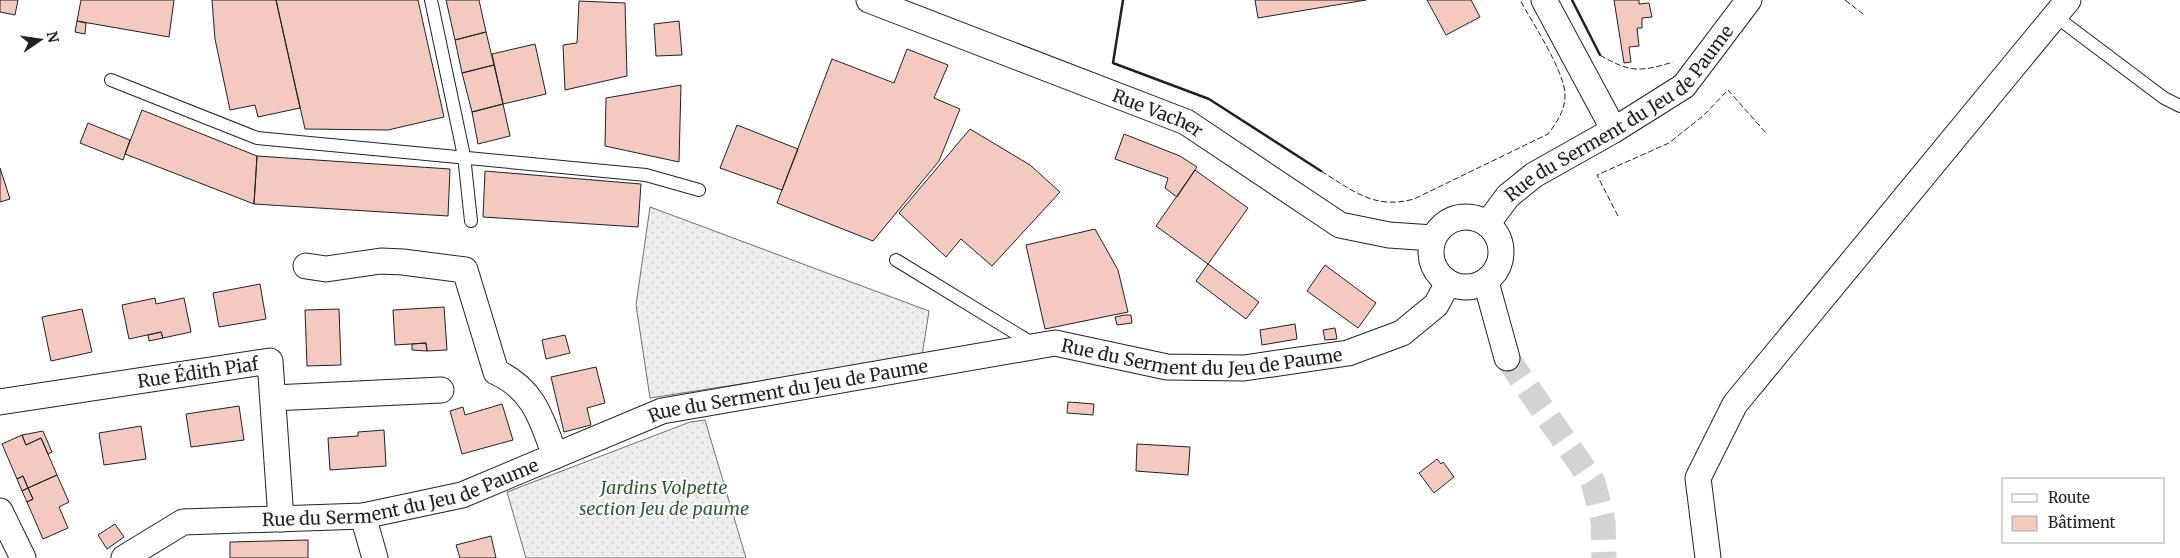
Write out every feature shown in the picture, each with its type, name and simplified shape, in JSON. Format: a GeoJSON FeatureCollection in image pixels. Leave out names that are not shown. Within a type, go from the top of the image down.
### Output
{"type":"FeatureCollection","features":[{"type":"Feature","properties":{"kind":"street","name":"Rue Vacher"},"geometry":{"type":"LineString","coordinates":[[869,0],[1186,122],[1340,225],[1389,235],[1433,238]]}},
{"type":"Feature","properties":{"kind":"street"},"geometry":{"type":"LineString","coordinates":[[1544,0],[1614,130]]}},
{"type":"Feature","properties":{"kind":"street","name":"Rue du Serment du Jeu de Paume"},"geometry":{"type":"LineString","coordinates":[[1487,224],[1508,196],[1534,175],[1614,130],[1684,86],[1749,0]]}},
{"type":"Feature","properties":{"kind":"street"},"geometry":{"type":"LineString","coordinates":[[1708,558],[1698,478],[1735,404],[2061,8]]}},
{"type":"Feature","properties":{"kind":"street"},"geometry":{"type":"LineString","coordinates":[[1456,218],[1477,218],[1487,224],[1495,232],[1500,242],[1502,253],[1497,270],[1486,282],[1467,288],[1448,283],[1435,269],[1432,259],[1433,238],[1446,223],[1456,218]]}},
{"type":"Feature","properties":{"kind":"street"},"geometry":{"type":"LineString","coordinates":[[306,266],[326,269],[381,261],[465,270],[496,372],[509,378],[530,397],[542,418],[555,456]]}},
{"type":"Feature","properties":{"kind":"street"},"geometry":{"type":"LineString","coordinates":[[1486,282],[1507,358]]}},
{"type":"Feature","properties":{"kind":"street","name":"Rue du Serment du Jeu de Paume"},"geometry":{"type":"LineString","coordinates":[[124,558],[183,522],[363,516],[462,495],[662,410],[1037,346],[1055,343],[1167,367],[1244,368],[1348,352],[1402,333],[1436,305],[1448,283]]}},
{"type":"Feature","properties":{"kind":"street","name":"Rue Édith Piaf"},"geometry":{"type":"LineString","coordinates":[[0,402],[270,361],[281,518]]}},
{"type":"Feature","properties":{"kind":"street"},"geometry":{"type":"LineString","coordinates":[[273,398],[440,390]]}},
{"type":"Feature","properties":{"kind":"street"},"geometry":{"type":"LineString","coordinates":[[0,510],[23,558]]}},
{"type":"Feature","properties":{"kind":"street"},"geometry":{"type":"LineString","coordinates":[[363,516],[375,558]]}},
{"type":"Feature","properties":{"kind":"lane"},"geometry":{"type":"LineString","coordinates":[[431,0],[464,156],[471,221]]}},
{"type":"Feature","properties":{"kind":"lane"},"geometry":{"type":"LineString","coordinates":[[2061,8],[2164,98],[2180,106]]}},
{"type":"Feature","properties":{"kind":"lane"},"geometry":{"type":"LineString","coordinates":[[111,80],[257,138],[646,174],[699,190]]}},
{"type":"Feature","properties":{"kind":"lane"},"geometry":{"type":"LineString","coordinates":[[896,260],[1037,346]]}},
{"type":"Feature","properties":{"kind":"green space"},"geometry":{"type":"Polygon","coordinates":[[[650,207],[929,311],[922,356],[650,398],[636,305],[650,207]]]}},
{"type":"Feature","properties":{"kind":"green space","name":"Jardins Volpette section Jeu de paume"},"geometry":{"type":"Polygon","coordinates":[[[705,420],[746,558],[526,558],[507,492],[690,422],[705,420]]]}},
{"type":"Feature","properties":{"kind":"building"},"geometry":{"type":"Polygon","coordinates":[[[0,0],[18,0],[15,15],[0,12],[0,0]]]}},
{"type":"Feature","properties":{"kind":"building"},"geometry":{"type":"Polygon","coordinates":[[[81,0],[174,0],[169,37],[77,21],[81,0]]]}},
{"type":"Feature","properties":{"kind":"building"},"geometry":{"type":"Polygon","coordinates":[[[212,0],[276,0],[300,108],[258,117],[255,105],[230,110],[215,39],[212,0]]]}},
{"type":"Feature","properties":{"kind":"building"},"geometry":{"type":"Polygon","coordinates":[[[276,0],[418,0],[444,117],[388,130],[305,129],[276,0]]]}},
{"type":"Feature","properties":{"kind":"building"},"geometry":{"type":"Polygon","coordinates":[[[446,0],[479,0],[486,32],[455,40],[446,0]]]}},
{"type":"Feature","properties":{"kind":"building"},"geometry":{"type":"Polygon","coordinates":[[[1255,0],[1366,0],[1258,18],[1255,0]]]}},
{"type":"Feature","properties":{"kind":"building"},"geometry":{"type":"Polygon","coordinates":[[[1427,0],[1471,0],[1480,17],[1446,35],[1427,0]]]}},
{"type":"Feature","properties":{"kind":"building"},"geometry":{"type":"Polygon","coordinates":[[[1614,0],[1639,0],[1639,4],[1649,3],[1652,17],[1642,18],[1642,28],[1637,28],[1639,46],[1629,47],[1631,62],[1624,63],[1614,0]]]}},
{"type":"Feature","properties":{"kind":"building"},"geometry":{"type":"Polygon","coordinates":[[[579,1],[625,3],[627,76],[565,90],[563,45],[577,43],[579,1]]]}},
{"type":"Feature","properties":{"kind":"building"},"geometry":{"type":"Polygon","coordinates":[[[77,21],[86,23],[85,34],[75,32],[77,21]]]}},
{"type":"Feature","properties":{"kind":"building"},"geometry":{"type":"Polygon","coordinates":[[[679,21],[682,55],[656,56],[654,24],[679,21]]]}},
{"type":"Feature","properties":{"kind":"building"},"geometry":{"type":"Polygon","coordinates":[[[486,32],[494,65],[462,73],[455,40],[486,32]]]}},
{"type":"Feature","properties":{"kind":"building"},"geometry":{"type":"Polygon","coordinates":[[[535,44],[546,94],[503,104],[492,54],[535,44]]]}},
{"type":"Feature","properties":{"kind":"building"},"geometry":{"type":"Polygon","coordinates":[[[907,49],[948,65],[934,98],[960,109],[939,161],[873,241],[777,203],[832,59],[894,83],[907,49]]]}},
{"type":"Feature","properties":{"kind":"building"},"geometry":{"type":"Polygon","coordinates":[[[494,65],[503,104],[472,112],[462,73],[494,65]]]}},
{"type":"Feature","properties":{"kind":"building"},"geometry":{"type":"Polygon","coordinates":[[[681,85],[679,162],[605,146],[606,98],[681,85]]]}},
{"type":"Feature","properties":{"kind":"building"},"geometry":{"type":"Polygon","coordinates":[[[503,104],[510,136],[478,144],[472,112],[503,104]]]}},
{"type":"Feature","properties":{"kind":"building"},"geometry":{"type":"Polygon","coordinates":[[[142,110],[257,156],[254,204],[125,154],[142,110]]]}},
{"type":"Feature","properties":{"kind":"building"},"geometry":{"type":"Polygon","coordinates":[[[88,123],[130,140],[123,160],[80,143],[88,123]]]}},
{"type":"Feature","properties":{"kind":"building"},"geometry":{"type":"Polygon","coordinates":[[[737,125],[798,149],[782,190],[720,168],[737,125]]]}},
{"type":"Feature","properties":{"kind":"building"},"geometry":{"type":"Polygon","coordinates":[[[970,129],[1030,165],[1060,192],[992,266],[961,239],[946,257],[899,213],[970,129]]]}},
{"type":"Feature","properties":{"kind":"building"},"geometry":{"type":"Polygon","coordinates":[[[1124,134],[1180,156],[1197,167],[1177,197],[1165,188],[1168,178],[1115,159],[1124,134]]]}},
{"type":"Feature","properties":{"kind":"building"},"geometry":{"type":"Polygon","coordinates":[[[257,156],[450,169],[448,216],[254,204],[257,156]]]}},
{"type":"Feature","properties":{"kind":"building"},"geometry":{"type":"Polygon","coordinates":[[[0,168],[10,199],[0,202],[0,168]]]}},
{"type":"Feature","properties":{"kind":"building"},"geometry":{"type":"Polygon","coordinates":[[[1195,170],[1248,208],[1208,264],[1156,226],[1195,170]]]}},
{"type":"Feature","properties":{"kind":"building"},"geometry":{"type":"Polygon","coordinates":[[[485,171],[641,184],[638,227],[483,217],[485,171]]]}},
{"type":"Feature","properties":{"kind":"building"},"geometry":{"type":"Polygon","coordinates":[[[1095,229],[1118,270],[1128,312],[1045,329],[1026,245],[1095,229]]]}},
{"type":"Feature","properties":{"kind":"building"},"geometry":{"type":"Polygon","coordinates":[[[1208,264],[1259,302],[1246,319],[1196,281],[1208,264]]]}},
{"type":"Feature","properties":{"kind":"building"},"geometry":{"type":"Polygon","coordinates":[[[1325,265],[1376,303],[1358,328],[1307,291],[1325,265]]]}},
{"type":"Feature","properties":{"kind":"building"},"geometry":{"type":"Polygon","coordinates":[[[260,284],[266,319],[219,327],[213,293],[260,284]]]}},
{"type":"Feature","properties":{"kind":"building"},"geometry":{"type":"Polygon","coordinates":[[[155,298],[156,304],[184,298],[191,332],[163,338],[161,332],[129,339],[122,305],[155,298]]]}},
{"type":"Feature","properties":{"kind":"building"},"geometry":{"type":"Polygon","coordinates":[[[444,307],[447,350],[427,351],[426,343],[395,345],[393,310],[444,307]]]}},
{"type":"Feature","properties":{"kind":"building"},"geometry":{"type":"Polygon","coordinates":[[[82,309],[92,352],[51,361],[42,317],[82,309]]]}},
{"type":"Feature","properties":{"kind":"building"},"geometry":{"type":"Polygon","coordinates":[[[339,309],[341,365],[307,366],[305,310],[339,309]]]}},
{"type":"Feature","properties":{"kind":"building"},"geometry":{"type":"Polygon","coordinates":[[[1131,315],[1132,323],[1117,325],[1115,317],[1131,315]]]}},
{"type":"Feature","properties":{"kind":"building"},"geometry":{"type":"Polygon","coordinates":[[[1295,324],[1297,339],[1262,345],[1260,330],[1295,324]]]}},
{"type":"Feature","properties":{"kind":"building"},"geometry":{"type":"Polygon","coordinates":[[[1335,328],[1337,339],[1325,340],[1323,330],[1335,328]]]}},
{"type":"Feature","properties":{"kind":"building"},"geometry":{"type":"Polygon","coordinates":[[[161,332],[163,338],[149,341],[148,335],[161,332]]]}},
{"type":"Feature","properties":{"kind":"building"},"geometry":{"type":"Polygon","coordinates":[[[565,335],[570,353],[546,359],[542,340],[565,335]]]}},
{"type":"Feature","properties":{"kind":"building"},"geometry":{"type":"Polygon","coordinates":[[[426,343],[427,351],[412,350],[412,344],[426,343]]]}},
{"type":"Feature","properties":{"kind":"building"},"geometry":{"type":"Polygon","coordinates":[[[596,367],[605,403],[587,408],[591,425],[564,432],[551,377],[596,367]]]}},
{"type":"Feature","properties":{"kind":"building"},"geometry":{"type":"Polygon","coordinates":[[[1068,402],[1094,404],[1093,415],[1067,413],[1068,402]]]}},
{"type":"Feature","properties":{"kind":"building"},"geometry":{"type":"Polygon","coordinates":[[[502,404],[513,440],[462,454],[450,411],[463,407],[465,415],[502,404]]]}},
{"type":"Feature","properties":{"kind":"building"},"geometry":{"type":"Polygon","coordinates":[[[239,406],[244,440],[191,447],[186,414],[239,406]]]}},
{"type":"Feature","properties":{"kind":"building"},"geometry":{"type":"Polygon","coordinates":[[[141,426],[146,459],[104,465],[99,433],[141,426]]]}},
{"type":"Feature","properties":{"kind":"building"},"geometry":{"type":"Polygon","coordinates":[[[384,430],[386,466],[330,470],[328,438],[358,436],[358,432],[384,430]]]}},
{"type":"Feature","properties":{"kind":"building"},"geometry":{"type":"Polygon","coordinates":[[[43,431],[52,452],[48,454],[41,438],[26,445],[22,435],[43,431]]]}},
{"type":"Feature","properties":{"kind":"building"},"geometry":{"type":"Polygon","coordinates":[[[22,435],[26,445],[41,438],[57,475],[28,488],[23,476],[17,479],[2,444],[22,435]]]}},
{"type":"Feature","properties":{"kind":"building"},"geometry":{"type":"Polygon","coordinates":[[[1137,444],[1190,447],[1188,475],[1136,471],[1137,444]]]}},
{"type":"Feature","properties":{"kind":"building"},"geometry":{"type":"Polygon","coordinates":[[[1437,459],[1441,464],[1443,462],[1454,477],[1434,493],[1419,473],[1437,459]]]}},
{"type":"Feature","properties":{"kind":"building"},"geometry":{"type":"Polygon","coordinates":[[[57,475],[69,502],[59,507],[68,528],[43,539],[27,502],[33,499],[28,488],[57,475]]]}},
{"type":"Feature","properties":{"kind":"building"},"geometry":{"type":"Polygon","coordinates":[[[23,476],[28,488],[22,491],[17,479],[23,476]]]}},
{"type":"Feature","properties":{"kind":"building"},"geometry":{"type":"Polygon","coordinates":[[[28,488],[33,499],[27,502],[22,491],[28,488]]]}},
{"type":"Feature","properties":{"kind":"building"},"geometry":{"type":"Polygon","coordinates":[[[115,524],[124,537],[107,549],[98,535],[115,524]]]}},
{"type":"Feature","properties":{"kind":"building"},"geometry":{"type":"Polygon","coordinates":[[[491,536],[496,558],[460,558],[456,545],[491,536]]]}},
{"type":"Feature","properties":{"kind":"building"},"geometry":{"type":"Polygon","coordinates":[[[308,540],[308,558],[230,558],[230,542],[308,540]]]}},
{"type":"Feature","properties":{"kind":"tunnel"},"geometry":{"type":"LineString","coordinates":[[1507,358],[1593,482],[1603,521],[1604,558]]}},
{"type":"Feature","properties":{"kind":"fence"},"geometry":{"type":"LineString","coordinates":[[1321,171],[1365,197],[1388,202],[1400,202],[1414,199],[1548,134],[1564,106],[1564,85],[1554,61],[1520,0]]}},
{"type":"Feature","properties":{"kind":"fence"},"geometry":{"type":"LineString","coordinates":[[1845,0],[1863,14]]}},
{"type":"Feature","properties":{"kind":"fence"},"geometry":{"type":"LineString","coordinates":[[1600,55],[1620,65],[1636,69],[1652,68],[1673,62]]}},
{"type":"Feature","properties":{"kind":"fence"},"geometry":{"type":"LineString","coordinates":[[1618,216],[1597,175],[1669,143],[1704,115],[1728,90],[1766,133]]}},
{"type":"Feature","properties":{"kind":"wall"},"geometry":{"type":"LineString","coordinates":[[1123,0],[1113,63],[1209,99],[1321,171]]}},
{"type":"Feature","properties":{"kind":"wall"},"geometry":{"type":"LineString","coordinates":[[1572,0],[1600,55]]}}]}
